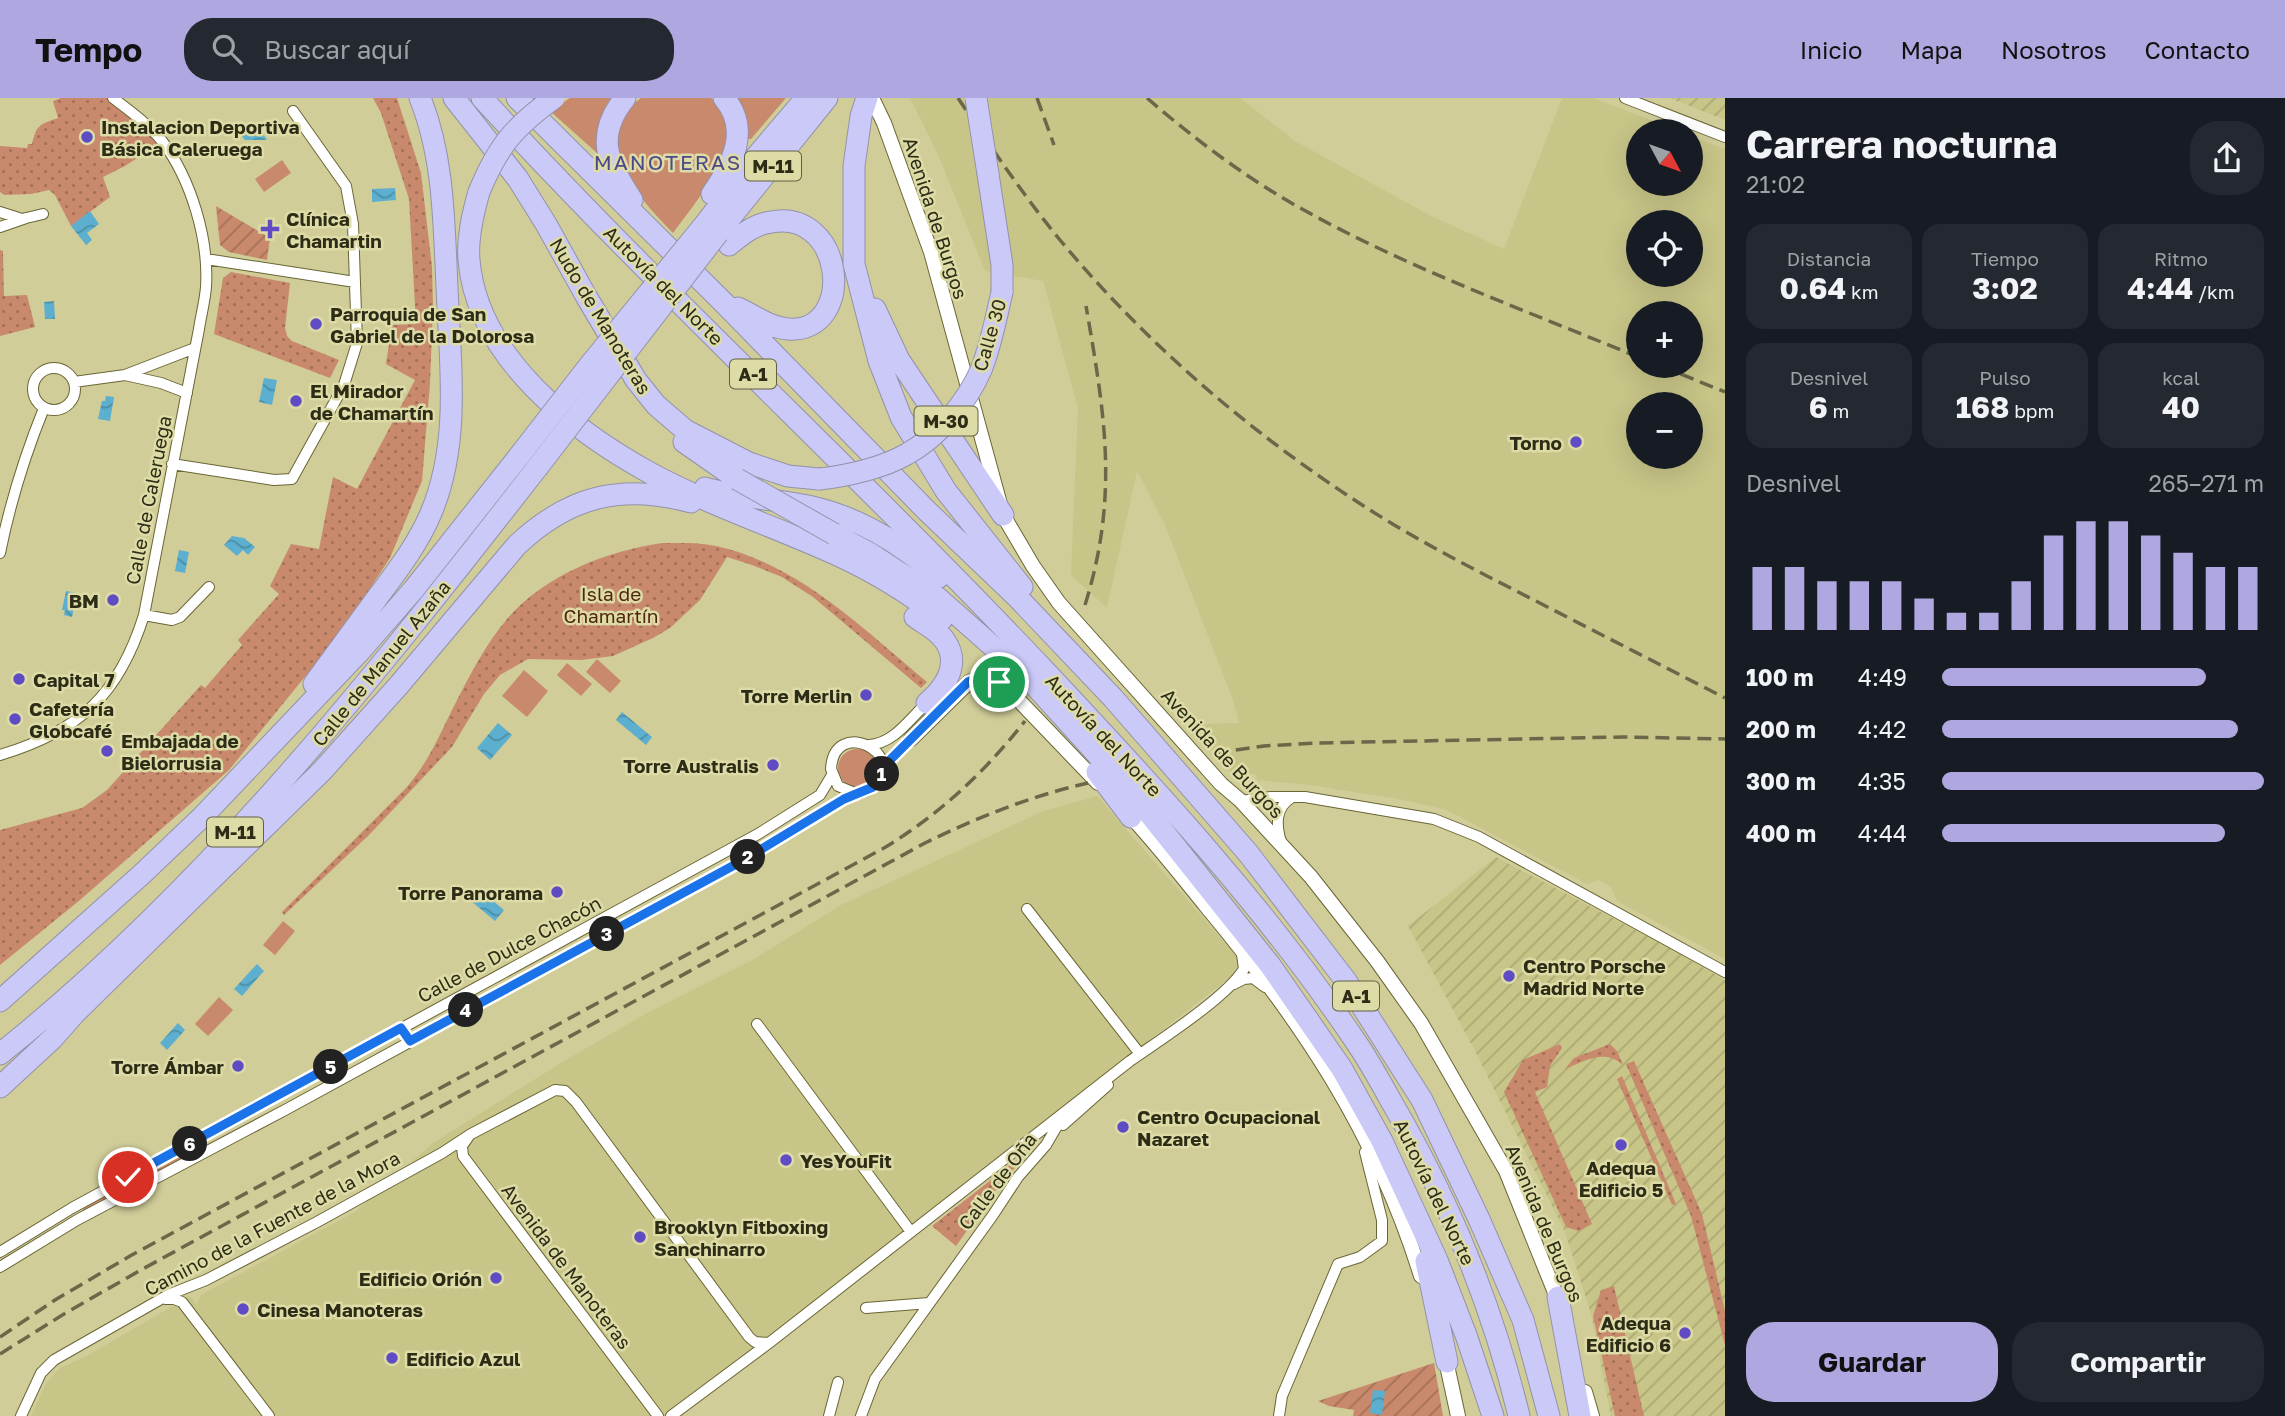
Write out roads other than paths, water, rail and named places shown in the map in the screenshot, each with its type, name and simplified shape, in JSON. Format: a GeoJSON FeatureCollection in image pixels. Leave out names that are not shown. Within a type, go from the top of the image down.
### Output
{"type":"FeatureCollection","features":[{"type":"Feature","properties":{"kind":"highway"},"geometry":{"type":"LineString","coordinates":[[251,765],[401,566],[430,515],[445,471],[451,405],[445,254],[438,165],[420,98]]}},
{"type":"Feature","properties":{"kind":"highway","name":"Nudo de Manoteras"},"geometry":{"type":"LineString","coordinates":[[454,98],[525,190],[636,380],[656,405],[685,430],[749,463],[788,476],[819,479]]}},
{"type":"Feature","properties":{"kind":"highway","name":"Autovía del Norte"},"geometry":{"type":"LineString","coordinates":[[482,98],[628,250],[911,531],[1124,754],[1228,873],[1277,935],[1358,1045],[1421,1153],[1460,1233],[1491,1320],[1519,1416]]}},
{"type":"Feature","properties":{"kind":"highway","name":"Autovía del Norte"},"geometry":{"type":"LineString","coordinates":[[517,98],[723,302],[927,511],[1059,640],[1248,853],[1346,981],[1415,1089],[1479,1219],[1523,1320],[1549,1416]]}},
{"type":"Feature","properties":{"kind":"highway"},"geometry":{"type":"LineString","coordinates":[[554,98],[507,138],[489,167],[472,215],[469,260],[474,287],[491,333],[516,367],[549,404],[651,474],[857,565],[901,590],[940,617],[1010,676],[1189,864]]}},
{"type":"Feature","properties":{"kind":"highway"},"geometry":{"type":"LineString","coordinates":[[625,98],[612,116],[607,131],[609,160],[618,179],[662,242]]}},
{"type":"Feature","properties":{"kind":"highway"},"geometry":{"type":"LineString","coordinates":[[528,462],[558,450],[686,289],[712,229],[725,176],[735,154],[738,131],[734,113],[724,98]]}},
{"type":"Feature","properties":{"kind":"highway","name":"M-11"},"geometry":{"type":"LineString","coordinates":[[712,229],[755,158],[806,98]]}},
{"type":"Feature","properties":{"kind":"highway","name":"M-11"},"geometry":{"type":"LineString","coordinates":[[712,229],[827,98]]}},
{"type":"Feature","properties":{"kind":"highway","name":"Calle 30"},"geometry":{"type":"LineString","coordinates":[[819,479],[849,475],[907,455],[927,440],[962,403],[981,369],[994,330],[1002,292],[1002,265],[976,98]]}},
{"type":"Feature","properties":{"kind":"highway"},"geometry":{"type":"LineString","coordinates":[[867,104],[854,166],[854,264],[879,361],[901,417],[946,491],[1052,622],[1059,640]]}},
{"type":"Feature","properties":{"kind":"highway"},"geometry":{"type":"LineString","coordinates":[[712,229],[748,230],[767,222],[790,222],[807,228],[825,245],[832,262],[832,298],[824,313],[808,326],[788,329],[766,323],[723,302]]}},
{"type":"Feature","properties":{"kind":"highway","name":"Calle de Manuel Azaña"},"geometry":{"type":"LineString","coordinates":[[0,1054],[74,992],[202,867],[329,728],[393,650],[528,462],[589,366],[712,229]]}},
{"type":"Feature","properties":{"kind":"highway"},"geometry":{"type":"LineString","coordinates":[[855,229],[874,308],[899,360],[1003,515]]}},
{"type":"Feature","properties":{"kind":"highway"},"geometry":{"type":"LineString","coordinates":[[656,405],[661,420],[678,437],[737,479],[871,554],[956,612],[1007,659],[1111,769],[1263,956],[1342,1069],[1427,1267],[1447,1362]]}},
{"type":"Feature","properties":{"kind":"highway"},"geometry":{"type":"LineString","coordinates":[[592,436],[697,486],[726,494],[813,507],[870,528],[930,568],[1025,650]]}},
{"type":"Feature","properties":{"kind":"highway","name":"Calle de Manuel Azaña"},"geometry":{"type":"LineString","coordinates":[[0,1001],[141,875],[251,765],[360,651],[528,462]]}},
{"type":"Feature","properties":{"kind":"highway"},"geometry":{"type":"LineString","coordinates":[[0,1087],[293,800],[407,676],[517,545],[535,528],[572,506],[609,495],[634,493],[673,497],[776,530]]}},
{"type":"Feature","properties":{"kind":"highway"},"geometry":{"type":"LineString","coordinates":[[634,493],[636,496],[710,515],[826,565],[869,587],[925,624],[947,642],[952,662],[944,687],[927,703]]}},
{"type":"Feature","properties":{"kind":"highway"},"geometry":{"type":"LineString","coordinates":[[202,867],[227,852],[350,738]]}},
{"type":"Feature","properties":{"kind":"highway"},"geometry":{"type":"LineString","coordinates":[[1074,743],[1131,817]]}},
{"type":"Feature","properties":{"kind":"highway"},"geometry":{"type":"LineString","coordinates":[[0,981],[63,945]]}},
{"type":"Feature","properties":{"kind":"highway"},"geometry":{"type":"LineString","coordinates":[[0,1076],[63,1013],[74,992]]}},
{"type":"Feature","properties":{"kind":"highway"},"geometry":{"type":"LineString","coordinates":[[1376,1144],[1437,1260],[1493,1416]]}},
{"type":"Feature","properties":{"kind":"highway"},"geometry":{"type":"LineString","coordinates":[[1437,1260],[1479,1416]]}},
{"type":"Feature","properties":{"kind":"highway"},"geometry":{"type":"LineString","coordinates":[[1558,1297],[1580,1416]]}},
{"type":"Feature","properties":{"kind":"street","name":"Calle de Caleruega"},"geometry":{"type":"LineString","coordinates":[[0,755],[30,746],[70,725],[93,706],[116,678],[134,648],[144,615],[206,288],[206,259],[193,200],[182,173],[152,130],[113,98]]}},
{"type":"Feature","properties":{"kind":"street"},"geometry":{"type":"LineString","coordinates":[[1625,98],[1725,137]]}},
{"type":"Feature","properties":{"kind":"street","name":"Avenida de Burgos"},"geometry":{"type":"LineString","coordinates":[[867,104],[884,123],[931,252],[1003,515],[1059,603],[1222,784],[1311,877],[1377,961],[1439,1052],[1506,1171],[1558,1297],[1592,1416]]}},
{"type":"Feature","properties":{"kind":"street"},"geometry":{"type":"LineString","coordinates":[[172,464],[274,480],[292,479],[344,385],[357,343],[353,224],[346,186],[293,111]]}},
{"type":"Feature","properties":{"kind":"street"},"geometry":{"type":"LineString","coordinates":[[0,212],[22,219],[43,214]]}},
{"type":"Feature","properties":{"kind":"street"},"geometry":{"type":"LineString","coordinates":[[0,227],[28,217]]}},
{"type":"Feature","properties":{"kind":"street"},"geometry":{"type":"LineString","coordinates":[[206,259],[355,282]]}},
{"type":"Feature","properties":{"kind":"street","name":"Calle de Caleruega"},"geometry":{"type":"LineString","coordinates":[[74,382],[125,375],[195,348]]}},
{"type":"Feature","properties":{"kind":"street"},"geometry":{"type":"LineString","coordinates":[[52,368],[66,371],[74,382],[74,394],[68,405],[57,410],[44,408],[35,398],[33,385],[40,373],[52,368]]}},
{"type":"Feature","properties":{"kind":"street","name":"Calle de Caleruega"},"geometry":{"type":"LineString","coordinates":[[125,375],[161,383],[187,393]]}},
{"type":"Feature","properties":{"kind":"street"},"geometry":{"type":"LineString","coordinates":[[0,553],[9,508],[44,408]]}},
{"type":"Feature","properties":{"kind":"street","name":"Calle de Caleruega"},"geometry":{"type":"LineString","coordinates":[[144,615],[173,620],[180,617],[209,587]]}},
{"type":"Feature","properties":{"kind":"street"},"geometry":{"type":"LineString","coordinates":[[927,703],[890,739],[881,744],[852,743],[841,748],[831,763],[832,775],[843,790],[855,793],[868,791],[873,787],[890,760],[968,682],[978,678],[999,682],[1051,732],[1131,817],[1239,945],[1285,1005],[1357,1119],[1376,1144],[1365,1152],[1382,1220],[1382,1241],[1360,1257],[1338,1264],[1282,1396],[1279,1416]]}},
{"type":"Feature","properties":{"kind":"street"},"geometry":{"type":"LineString","coordinates":[[869,745],[879,755],[883,770]]}},
{"type":"Feature","properties":{"kind":"street","name":"Calle de Dulce Chacón"},"geometry":{"type":"LineString","coordinates":[[0,1252],[72,1208],[731,849],[813,801],[826,788],[832,775]]}},
{"type":"Feature","properties":{"kind":"street","name":"Calle de Dulce Chacón"},"geometry":{"type":"LineString","coordinates":[[0,1266],[77,1220],[312,1096],[740,862],[855,793]]}},
{"type":"Feature","properties":{"kind":"street"},"geometry":{"type":"LineString","coordinates":[[1241,802],[1271,797],[1305,797],[1434,819],[1454,826],[1479,837],[1725,972]]}},
{"type":"Feature","properties":{"kind":"street"},"geometry":{"type":"LineString","coordinates":[[1282,844],[1277,820],[1284,802],[1291,798]]}},
{"type":"Feature","properties":{"kind":"street"},"geometry":{"type":"LineString","coordinates":[[731,849],[740,862]]}},
{"type":"Feature","properties":{"kind":"street","name":"Calle de Dulce Chacón"},"geometry":{"type":"LineString","coordinates":[[622,908],[629,921]]}},
{"type":"Feature","properties":{"kind":"street"},"geometry":{"type":"LineString","coordinates":[[1027,909],[1140,1054]]}},
{"type":"Feature","properties":{"kind":"street"},"geometry":{"type":"LineString","coordinates":[[1228,987],[1244,969],[1239,945]]}},
{"type":"Feature","properties":{"kind":"street"},"geometry":{"type":"LineString","coordinates":[[513,967],[521,980]]}},
{"type":"Feature","properties":{"kind":"street"},"geometry":{"type":"LineString","coordinates":[[671,1416],[1228,987],[1244,979],[1255,978],[1285,1005]]}},
{"type":"Feature","properties":{"kind":"street"},"geometry":{"type":"LineString","coordinates":[[757,1024],[911,1233]]}},
{"type":"Feature","properties":{"kind":"street"},"geometry":{"type":"LineString","coordinates":[[401,1028],[410,1041]]}},
{"type":"Feature","properties":{"kind":"street"},"geometry":{"type":"LineString","coordinates":[[1022,1145],[1055,1131],[1092,1101],[1140,1054]]}},
{"type":"Feature","properties":{"kind":"street"},"geometry":{"type":"LineString","coordinates":[[304,1082],[312,1096]]}},
{"type":"Feature","properties":{"kind":"street","name":"Calle de Oña"},"geometry":{"type":"LineString","coordinates":[[861,1416],[874,1380],[1018,1177],[1046,1145],[1063,1118],[1098,1086]]}},
{"type":"Feature","properties":{"kind":"street","name":"Camino de la Fuente de la Mora"},"geometry":{"type":"LineString","coordinates":[[21,1416],[41,1373],[54,1360],[156,1302],[206,1280],[305,1228],[555,1090],[565,1091],[576,1102],[749,1337]]}},
{"type":"Feature","properties":{"kind":"street","name":"Avenida de Manoteras"},"geometry":{"type":"LineString","coordinates":[[471,1134],[462,1146],[463,1156],[658,1416]]}},
{"type":"Feature","properties":{"kind":"street"},"geometry":{"type":"LineString","coordinates":[[156,1302],[174,1298],[182,1303],[269,1416]]}},
{"type":"Feature","properties":{"kind":"street"},"geometry":{"type":"LineString","coordinates":[[866,1308],[929,1303]]}},
{"type":"Feature","properties":{"kind":"street"},"geometry":{"type":"LineString","coordinates":[[749,1337],[755,1342],[769,1343]]}},
{"type":"Feature","properties":{"kind":"street"},"geometry":{"type":"LineString","coordinates":[[749,1337],[752,1345],[749,1358]]}},
{"type":"Feature","properties":{"kind":"street"},"geometry":{"type":"LineString","coordinates":[[1447,1362],[1458,1416]]}},
{"type":"Feature","properties":{"kind":"street"},"geometry":{"type":"LineString","coordinates":[[829,1416],[838,1382]]}},
{"type":"Feature","properties":{"kind":"water"},"geometry":{"type":"Polygon","coordinates":[[[258,126],[267,140],[245,140],[240,134],[258,126]]]}},
{"type":"Feature","properties":{"kind":"water"},"geometry":{"type":"Polygon","coordinates":[[[395,188],[396,200],[372,202],[372,189],[395,188]]]}},
{"type":"Feature","properties":{"kind":"water"},"geometry":{"type":"Polygon","coordinates":[[[90,211],[99,224],[87,233],[92,240],[86,245],[71,226],[90,211]]]}},
{"type":"Feature","properties":{"kind":"water"},"geometry":{"type":"Polygon","coordinates":[[[54,301],[55,319],[45,319],[44,302],[54,301]]]}},
{"type":"Feature","properties":{"kind":"water"},"geometry":{"type":"Polygon","coordinates":[[[264,378],[277,380],[272,405],[259,402],[264,378]]]}},
{"type":"Feature","properties":{"kind":"water"},"geometry":{"type":"Polygon","coordinates":[[[106,396],[114,397],[110,421],[98,419],[102,401],[105,401],[106,396]]]}},
{"type":"Feature","properties":{"kind":"water"},"geometry":{"type":"Polygon","coordinates":[[[232,536],[244,538],[255,547],[248,555],[243,550],[237,556],[224,545],[232,536]]]}},
{"type":"Feature","properties":{"kind":"water"},"geometry":{"type":"Polygon","coordinates":[[[179,550],[189,552],[185,573],[175,571],[179,550]]]}},
{"type":"Feature","properties":{"kind":"water"},"geometry":{"type":"Polygon","coordinates":[[[66,591],[77,593],[72,617],[64,615],[65,610],[62,610],[66,591]]]}},
{"type":"Feature","properties":{"kind":"water"},"geometry":{"type":"Polygon","coordinates":[[[622,712],[652,737],[646,745],[616,720],[622,712]]]}},
{"type":"Feature","properties":{"kind":"water"},"geometry":{"type":"Polygon","coordinates":[[[498,723],[512,735],[490,760],[477,748],[498,723]]]}},
{"type":"Feature","properties":{"kind":"water"},"geometry":{"type":"Polygon","coordinates":[[[480,890],[504,910],[495,921],[471,901],[480,890]]]}},
{"type":"Feature","properties":{"kind":"water"},"geometry":{"type":"Polygon","coordinates":[[[257,964],[264,971],[242,996],[234,989],[257,964]]]}},
{"type":"Feature","properties":{"kind":"water"},"geometry":{"type":"Polygon","coordinates":[[[178,1023],[185,1030],[167,1050],[160,1043],[178,1023]]]}},
{"type":"Feature","properties":{"kind":"water"},"geometry":{"type":"Polygon","coordinates":[[[1373,1390],[1385,1391],[1382,1415],[1370,1413],[1373,1390]]]}},
{"type":"Feature","properties":{"kind":"railway"},"geometry":{"type":"LineString","coordinates":[[958,98],[1033,206],[1094,279],[1166,353],[1244,420],[1327,482],[1410,534],[1725,698]]}},
{"type":"Feature","properties":{"kind":"railway"},"geometry":{"type":"LineString","coordinates":[[1037,98],[1054,145]]}},
{"type":"Feature","properties":{"kind":"railway"},"geometry":{"type":"LineString","coordinates":[[1147,98],[1236,168],[1334,226],[1419,267],[1626,352]]}},
{"type":"Feature","properties":{"kind":"railway"},"geometry":{"type":"LineString","coordinates":[[1085,605],[1096,565],[1105,491],[1103,420],[1086,306]]}},
{"type":"Feature","properties":{"kind":"railway"},"geometry":{"type":"LineString","coordinates":[[1691,378],[1725,392]]}},
{"type":"Feature","properties":{"kind":"railway"},"geometry":{"type":"LineString","coordinates":[[0,1337],[55,1300],[130,1256],[884,848],[924,821],[978,775],[1025,721]]}},
{"type":"Feature","properties":{"kind":"railway"},"geometry":{"type":"LineString","coordinates":[[1215,753],[1315,743],[1624,737],[1725,739]]}},
{"type":"Feature","properties":{"kind":"railway"},"geometry":{"type":"LineString","coordinates":[[0,1354],[139,1271],[925,843],[1005,808],[1088,783]]}},
{"type":"Feature","properties":{"kind":"place","name":"Instalacion Deportiva Básica Caleruega"},"geometry":{"type":"Point","coordinates":[87,137]}},
{"type":"Feature","properties":{"kind":"place","name":"Clínica Chamartin"},"geometry":{"type":"Point","coordinates":[270,229]}},
{"type":"Feature","properties":{"kind":"place","name":"Parroquia de San Gabriel de la Dolorosa"},"geometry":{"type":"Point","coordinates":[316,324]}},
{"type":"Feature","properties":{"kind":"place","name":"El Mirador de Chamartín"},"geometry":{"type":"Point","coordinates":[296,401]}},
{"type":"Feature","properties":{"kind":"place","name":"Torno"},"geometry":{"type":"Point","coordinates":[1576,442]}},
{"type":"Feature","properties":{"kind":"place","name":"BM"},"geometry":{"type":"Point","coordinates":[113,600]}},
{"type":"Feature","properties":{"kind":"place","name":"Capital 7"},"geometry":{"type":"Point","coordinates":[19,679]}},
{"type":"Feature","properties":{"kind":"place","name":"Torre Merlin"},"geometry":{"type":"Point","coordinates":[866,695]}},
{"type":"Feature","properties":{"kind":"place","name":"Cafetería Globcafé"},"geometry":{"type":"Point","coordinates":[15,719]}},
{"type":"Feature","properties":{"kind":"place","name":"Embajada de Bielorrusia"},"geometry":{"type":"Point","coordinates":[107,751]}},
{"type":"Feature","properties":{"kind":"place","name":"Torre Australis"},"geometry":{"type":"Point","coordinates":[773,765]}},
{"type":"Feature","properties":{"kind":"place","name":"Torre Panorama"},"geometry":{"type":"Point","coordinates":[557,892]}},
{"type":"Feature","properties":{"kind":"place","name":"Centro Porsche Madrid Norte"},"geometry":{"type":"Point","coordinates":[1509,976]}},
{"type":"Feature","properties":{"kind":"place","name":"Torre Ámbar"},"geometry":{"type":"Point","coordinates":[238,1066]}},
{"type":"Feature","properties":{"kind":"place","name":"Centro Ocupacional Nazaret"},"geometry":{"type":"Point","coordinates":[1123,1127]}},
{"type":"Feature","properties":{"kind":"place","name":"Adequa Edificio 5"},"geometry":{"type":"Point","coordinates":[1621,1145]}},
{"type":"Feature","properties":{"kind":"place","name":"YesYouFit"},"geometry":{"type":"Point","coordinates":[786,1160]}},
{"type":"Feature","properties":{"kind":"place","name":"Brooklyn Fitboxing Sanchinarro"},"geometry":{"type":"Point","coordinates":[640,1237]}},
{"type":"Feature","properties":{"kind":"place","name":"Edificio Orión"},"geometry":{"type":"Point","coordinates":[496,1278]}},
{"type":"Feature","properties":{"kind":"place","name":"Cinesa Manoteras"},"geometry":{"type":"Point","coordinates":[243,1309]}},
{"type":"Feature","properties":{"kind":"place","name":"Adequa Edificio 6"},"geometry":{"type":"Point","coordinates":[1685,1333]}},
{"type":"Feature","properties":{"kind":"place","name":"Edificio Azul"},"geometry":{"type":"Point","coordinates":[392,1358]}},
{"type":"Feature","properties":{"kind":"district","name":"MANOTERAS"},"geometry":{"type":"Point","coordinates":[668,162]}},
{"type":"Feature","properties":{"kind":"park label","name":"Isla de Chamartín"},"geometry":{"type":"Point","coordinates":[611,604]}}]}
